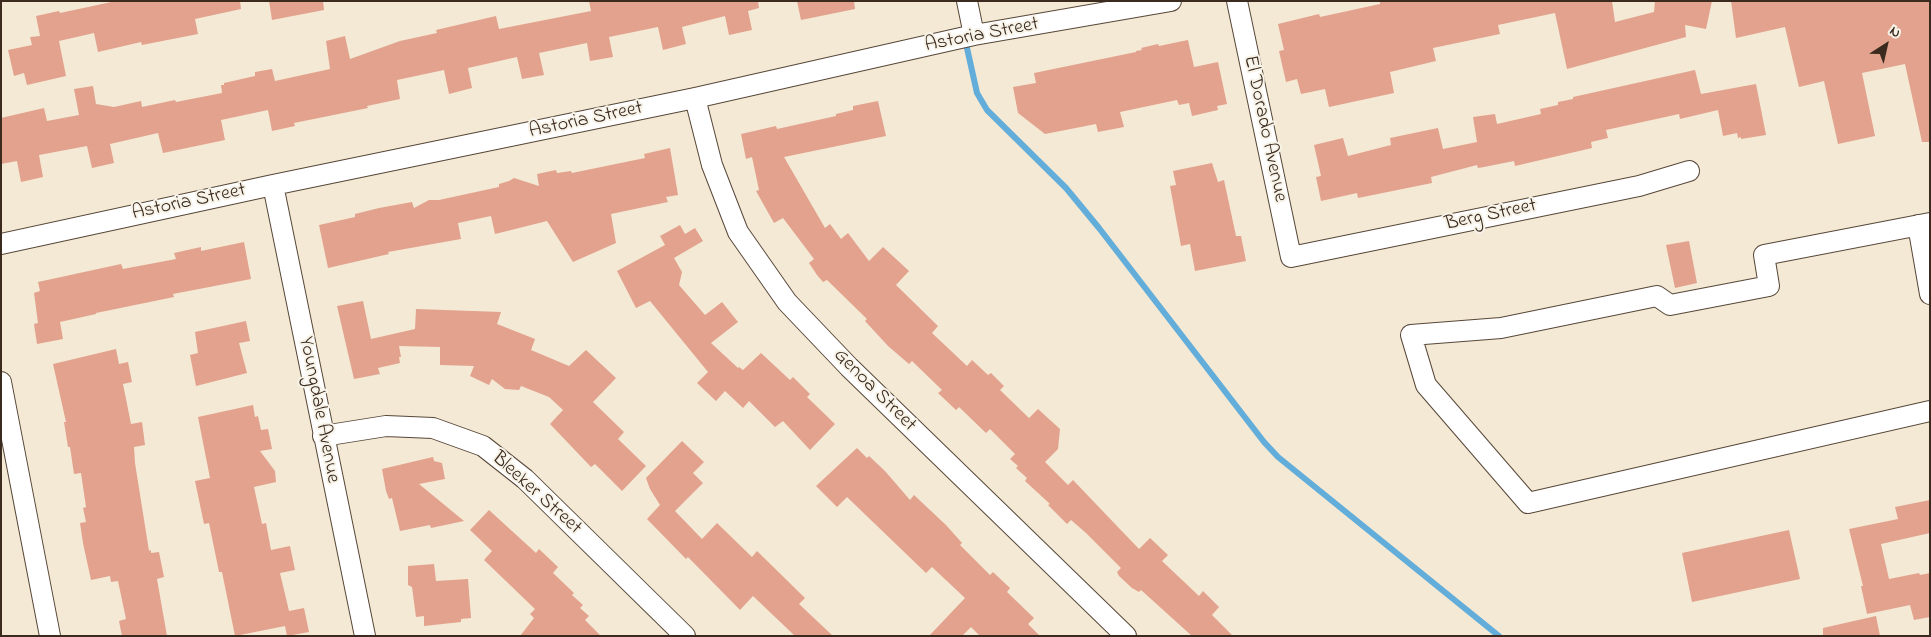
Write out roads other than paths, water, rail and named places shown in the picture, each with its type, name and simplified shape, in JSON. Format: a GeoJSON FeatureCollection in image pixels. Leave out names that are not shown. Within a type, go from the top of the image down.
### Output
{"type":"FeatureCollection","features":[{"type":"Feature","properties":{"kind":"street"},"geometry":{"type":"LineString","coordinates":[[967,1],[974,35]]}},
{"type":"Feature","properties":{"kind":"street","name":"Astoria Street"},"geometry":{"type":"LineString","coordinates":[[1,244],[273,184],[696,98],[974,35],[1171,1]]}},
{"type":"Feature","properties":{"kind":"street","name":"El Dorado Avenue"},"geometry":{"type":"LineString","coordinates":[[1237,1],[1291,257]]}},
{"type":"Feature","properties":{"kind":"street","name":"Genoa Street"},"geometry":{"type":"LineString","coordinates":[[696,98],[712,165],[738,232],[787,302],[849,367],[1126,636]]}},
{"type":"Feature","properties":{"kind":"street","name":"Berg Street"},"geometry":{"type":"LineString","coordinates":[[1291,257],[1639,186],[1689,171]]}},
{"type":"Feature","properties":{"kind":"street","name":"Youngdale Avenue"},"geometry":{"type":"LineString","coordinates":[[273,184],[365,636]]}},
{"type":"Feature","properties":{"kind":"street"},"geometry":{"type":"LineString","coordinates":[[1930,294],[1924,224],[1764,255],[1769,286],[1670,305],[1657,296],[1501,328],[1411,335],[1426,385],[1528,503],[1930,411]]}},
{"type":"Feature","properties":{"kind":"street"},"geometry":{"type":"LineString","coordinates":[[1,382],[50,636]]}},
{"type":"Feature","properties":{"kind":"street","name":"Bleeker Street"},"geometry":{"type":"LineString","coordinates":[[323,436],[386,426],[433,428],[482,446],[525,479],[685,636]]}},
{"type":"Feature","properties":{"kind":"waterway"},"geometry":{"type":"LineString","coordinates":[[965,39],[977,93],[987,110],[1066,188],[1264,442],[1278,457],[1499,636]]}}]}
